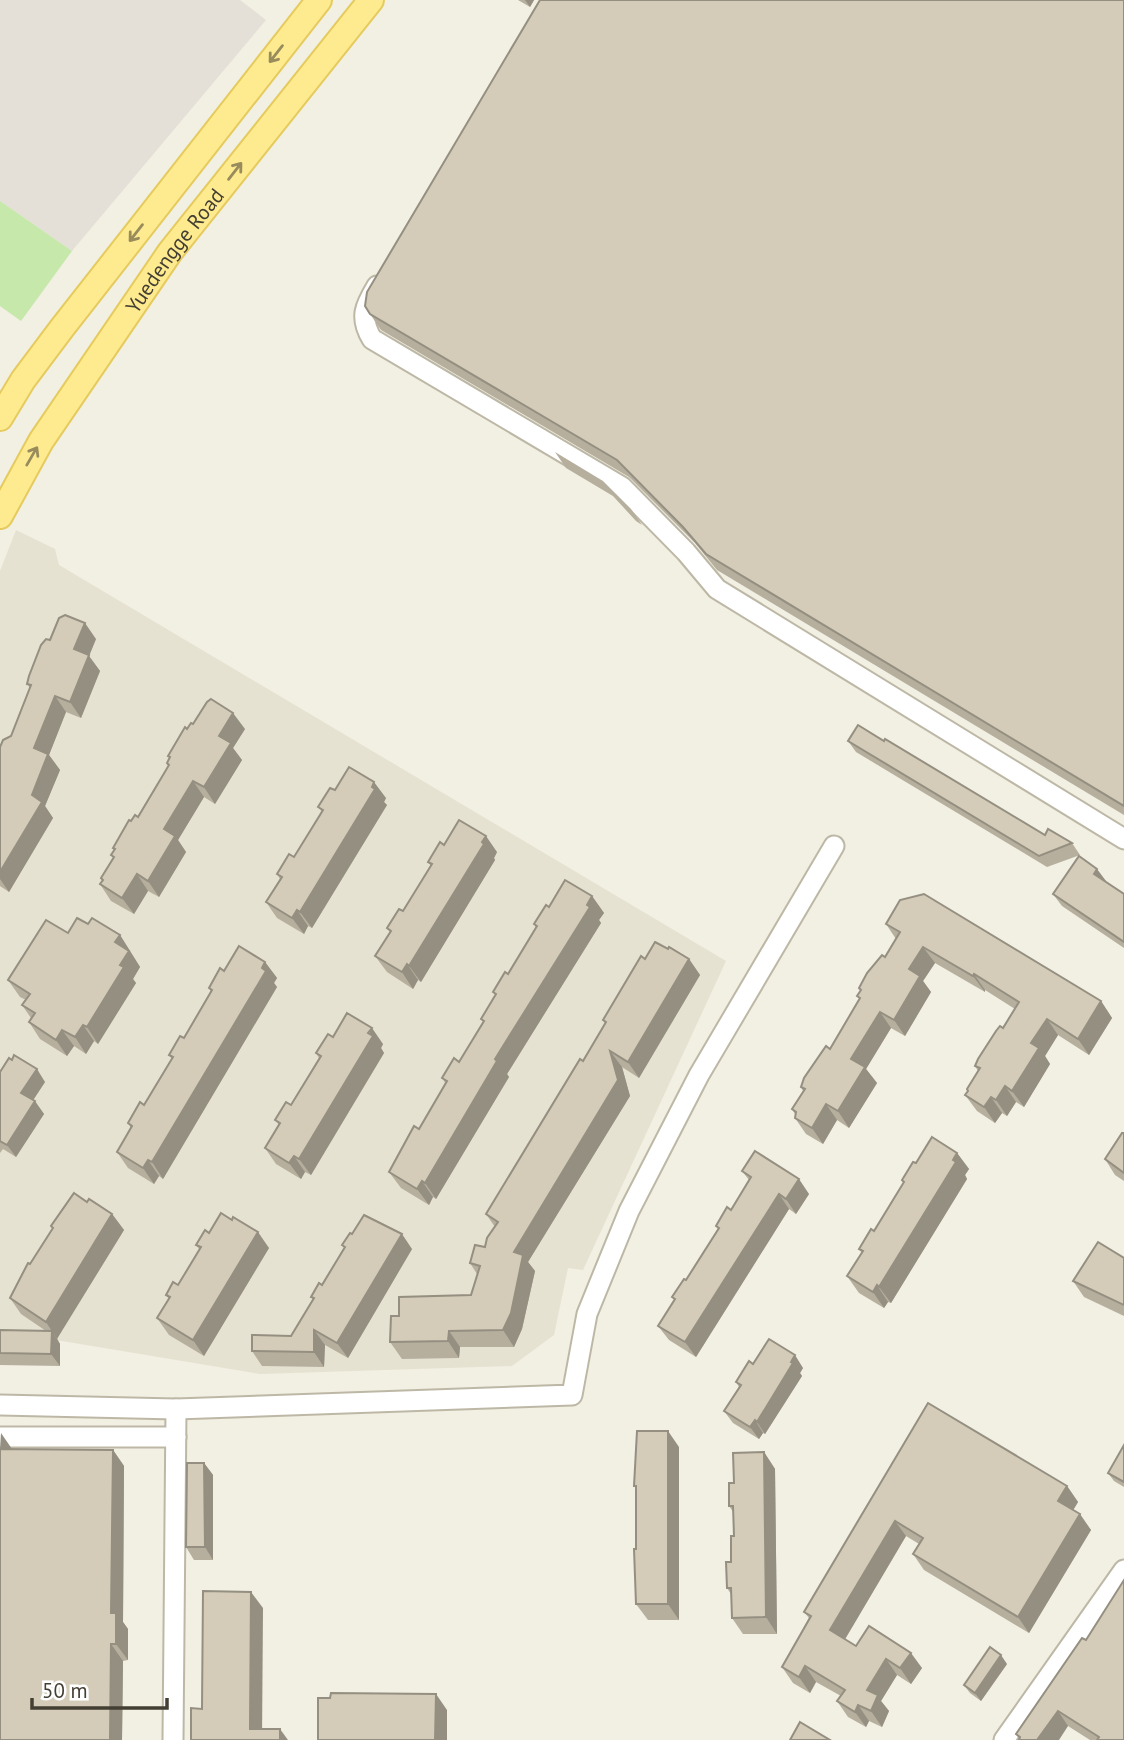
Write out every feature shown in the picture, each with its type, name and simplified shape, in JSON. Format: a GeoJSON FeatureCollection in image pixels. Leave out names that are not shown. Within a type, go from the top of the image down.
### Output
{"type":"FeatureCollection","features":[{"type":"Feature","properties":{"kind":"main road","name":"Yuedengge Road"},"geometry":{"type":"LineString","coordinates":[[0,418],[23,380],[62,328],[319,0]]}},
{"type":"Feature","properties":{"kind":"main road","name":"Yuedengge Road"},"geometry":{"type":"LineString","coordinates":[[0,516],[41,441],[170,252],[371,0]]}},
{"type":"Feature","properties":{"kind":"street"},"geometry":{"type":"LineString","coordinates":[[387,269],[366,304],[364,325],[372,338],[622,487],[686,552],[717,589],[1124,839]]}},
{"type":"Feature","properties":{"kind":"street"},"geometry":{"type":"LineString","coordinates":[[0,1405],[176,1409],[572,1395],[587,1314],[629,1211],[699,1075],[834,846]]}},
{"type":"Feature","properties":{"kind":"street"},"geometry":{"type":"LineString","coordinates":[[173,1740],[176,1409]]}},
{"type":"Feature","properties":{"kind":"street"},"geometry":{"type":"LineString","coordinates":[[0,1437],[176,1437]]}},
{"type":"Feature","properties":{"kind":"street"},"geometry":{"type":"LineString","coordinates":[[1004,1740],[1124,1570]]}},
{"type":"Feature","properties":{"kind":"shaded area"},"geometry":{"type":"Polygon","coordinates":[[[0,0],[240,0],[266,20],[72,251],[0,201],[0,0]]]}},
{"type":"Feature","properties":{"kind":"shaded area"},"geometry":{"type":"Polygon","coordinates":[[[16,530],[55,549],[59,565],[726,961],[583,1270],[568,1268],[554,1335],[512,1366],[260,1374],[62,1341],[0,1336],[0,571],[16,530]]]}},
{"type":"Feature","properties":{"kind":"green space"},"geometry":{"type":"Polygon","coordinates":[[[0,201],[72,251],[21,321],[0,306],[0,201]]]}},
{"type":"Feature","properties":{"kind":"building"},"geometry":{"type":"Polygon","coordinates":[[[540,0],[1124,0],[1124,806],[706,554],[617,460],[370,314],[365,306],[367,292],[540,0]]]}},
{"type":"Feature","properties":{"kind":"building"},"geometry":{"type":"Polygon","coordinates":[[[65,615],[85,623],[74,649],[89,655],[70,702],[55,696],[34,748],[48,754],[32,795],[42,802],[0,872],[0,747],[3,740],[11,736],[31,685],[27,684],[29,676],[41,645],[46,639],[50,640],[59,618],[65,615]]]}},
{"type":"Feature","properties":{"kind":"building"},"geometry":{"type":"Polygon","coordinates":[[[211,699],[233,713],[219,736],[231,743],[204,787],[193,781],[164,829],[175,836],[148,881],[137,874],[122,898],[100,884],[114,857],[111,855],[115,849],[113,848],[129,820],[135,815],[138,817],[169,765],[168,756],[185,727],[187,729],[193,724],[211,699]]]}},
{"type":"Feature","properties":{"kind":"building"},"geometry":{"type":"Polygon","coordinates":[[[858,725],[1045,835],[1048,829],[1072,843],[1039,856],[848,741],[858,725]]]}},
{"type":"Feature","properties":{"kind":"building"},"geometry":{"type":"Polygon","coordinates":[[[349,767],[374,782],[372,787],[375,789],[300,912],[297,910],[292,918],[266,902],[282,877],[277,874],[289,854],[294,857],[323,810],[318,807],[330,788],[335,790],[349,767]]]}},
{"type":"Feature","properties":{"kind":"building"},"geometry":{"type":"Polygon","coordinates":[[[459,820],[486,836],[482,842],[484,844],[409,966],[407,964],[402,972],[375,956],[391,931],[387,928],[399,909],[403,911],[432,864],[428,862],[440,842],[444,845],[459,820]]]}},
{"type":"Feature","properties":{"kind":"building"},"geometry":{"type":"Polygon","coordinates":[[[1079,856],[1097,869],[1094,874],[1124,894],[1124,942],[1053,894],[1079,856]]]}},
{"type":"Feature","properties":{"kind":"building"},"geometry":{"type":"Polygon","coordinates":[[[565,880],[592,896],[587,905],[590,907],[495,1059],[497,1061],[425,1183],[422,1181],[417,1189],[389,1172],[414,1126],[419,1129],[447,1081],[442,1078],[454,1058],[459,1062],[484,1021],[481,1019],[505,972],[508,974],[537,926],[534,924],[546,905],[549,907],[565,880]]]}},
{"type":"Feature","properties":{"kind":"building"},"geometry":{"type":"Polygon","coordinates":[[[924,894],[1101,1001],[1078,1039],[1047,1019],[1031,1043],[1039,1048],[1012,1091],[1005,1086],[996,1100],[991,1097],[984,1107],[965,1095],[967,1089],[980,1068],[975,1066],[978,1059],[1000,1026],[1003,1028],[1019,1002],[923,947],[909,969],[920,976],[894,1020],[880,1012],[851,1059],[865,1067],[838,1111],[826,1104],[812,1128],[795,1118],[796,1112],[792,1109],[805,1089],[801,1087],[804,1078],[826,1046],[830,1049],[860,998],[857,996],[861,990],[859,988],[867,973],[882,955],[885,957],[900,932],[886,924],[900,900],[924,894]]]}},
{"type":"Feature","properties":{"kind":"building"},"geometry":{"type":"Polygon","coordinates":[[[77,918],[88,924],[92,918],[120,935],[115,942],[129,951],[120,965],[124,967],[87,1027],[83,1025],[75,1037],[62,1030],[56,1040],[29,1022],[35,1013],[22,1005],[30,994],[8,980],[46,920],[68,933],[77,918]]]}},
{"type":"Feature","properties":{"kind":"building"},"geometry":{"type":"Polygon","coordinates":[[[655,942],[689,959],[628,1062],[610,1051],[618,1080],[514,1252],[523,1255],[511,1313],[503,1330],[449,1331],[448,1341],[390,1342],[391,1316],[399,1316],[399,1297],[471,1295],[480,1266],[470,1263],[475,1245],[485,1247],[487,1238],[498,1222],[486,1214],[580,1059],[583,1061],[606,1022],[603,1020],[641,956],[645,959],[655,942]]]}},
{"type":"Feature","properties":{"kind":"building"},"geometry":{"type":"Polygon","coordinates":[[[239,946],[265,962],[262,968],[266,971],[152,1162],[148,1160],[143,1168],[117,1152],[132,1126],[128,1123],[140,1102],[144,1105],[173,1057],[169,1055],[180,1036],[184,1038],[212,990],[209,988],[220,968],[224,971],[239,946]]]}},
{"type":"Feature","properties":{"kind":"building"},"geometry":{"type":"Polygon","coordinates":[[[347,1013],[372,1028],[368,1033],[373,1036],[299,1159],[294,1156],[289,1163],[265,1148],[280,1123],[275,1120],[286,1102],[291,1105],[321,1056],[316,1053],[328,1034],[333,1037],[347,1013]]]}},
{"type":"Feature","properties":{"kind":"building"},"geometry":{"type":"Polygon","coordinates":[[[14,1055],[37,1069],[21,1093],[35,1101],[7,1145],[0,1141],[0,1072],[14,1055]]]}},
{"type":"Feature","properties":{"kind":"building"},"geometry":{"type":"Polygon","coordinates":[[[1124,1133],[1124,1173],[1105,1159],[1124,1133]]]}},
{"type":"Feature","properties":{"kind":"building"},"geometry":{"type":"Polygon","coordinates":[[[932,1137],[957,1153],[953,1160],[956,1162],[879,1287],[877,1285],[873,1292],[847,1276],[863,1251],[859,1249],[871,1229],[874,1231],[913,1162],[916,1163],[932,1137]]]}},
{"type":"Feature","properties":{"kind":"building"},"geometry":{"type":"Polygon","coordinates":[[[755,1151],[799,1179],[786,1199],[779,1194],[685,1342],[658,1326],[675,1299],[672,1297],[719,1228],[716,1226],[727,1207],[731,1210],[751,1177],[742,1171],[755,1151]]]}},
{"type":"Feature","properties":{"kind":"building"},"geometry":{"type":"Polygon","coordinates":[[[74,1193],[112,1214],[46,1322],[10,1298],[28,1263],[30,1264],[53,1228],[51,1226],[74,1193]]]}},
{"type":"Feature","properties":{"kind":"building"},"geometry":{"type":"Polygon","coordinates":[[[221,1213],[258,1232],[193,1340],[157,1318],[170,1297],[166,1295],[173,1282],[178,1285],[201,1247],[196,1245],[205,1230],[209,1233],[221,1213]]]}},
{"type":"Feature","properties":{"kind":"building"},"geometry":{"type":"Polygon","coordinates":[[[364,1215],[402,1234],[337,1343],[314,1330],[314,1352],[252,1351],[252,1335],[291,1336],[314,1298],[311,1297],[319,1283],[322,1285],[345,1247],[342,1245],[364,1215]]]}},
{"type":"Feature","properties":{"kind":"building"},"geometry":{"type":"Polygon","coordinates":[[[1098,1242],[1124,1258],[1124,1305],[1073,1281],[1098,1242]]]}},
{"type":"Feature","properties":{"kind":"building"},"geometry":{"type":"Polygon","coordinates":[[[0,1330],[52,1331],[51,1354],[0,1353],[0,1330]]]}},
{"type":"Feature","properties":{"kind":"building"},"geometry":{"type":"Polygon","coordinates":[[[769,1339],[795,1355],[791,1362],[793,1363],[757,1422],[755,1420],[750,1427],[724,1411],[741,1385],[736,1382],[749,1361],[753,1364],[769,1339]]]}},
{"type":"Feature","properties":{"kind":"building"},"geometry":{"type":"Polygon","coordinates":[[[928,1403],[1067,1486],[1058,1501],[1080,1514],[1018,1617],[913,1554],[923,1538],[895,1521],[830,1630],[856,1646],[869,1626],[911,1653],[900,1668],[886,1659],[867,1690],[878,1695],[871,1711],[858,1705],[855,1712],[837,1701],[845,1690],[805,1666],[799,1677],[782,1667],[811,1616],[804,1612],[928,1403]]]}},
{"type":"Feature","properties":{"kind":"building"},"geometry":{"type":"Polygon","coordinates":[[[637,1431],[668,1431],[668,1604],[636,1604],[634,1486],[637,1431]]]}},
{"type":"Feature","properties":{"kind":"building"},"geometry":{"type":"Polygon","coordinates":[[[1124,1445],[1124,1482],[1108,1473],[1124,1445]]]}},
{"type":"Feature","properties":{"kind":"building"},"geometry":{"type":"Polygon","coordinates":[[[0,1449],[113,1450],[111,1613],[116,1613],[116,1644],[111,1644],[110,1740],[0,1740],[0,1449]]]}},
{"type":"Feature","properties":{"kind":"building"},"geometry":{"type":"Polygon","coordinates":[[[764,1452],[766,1617],[732,1618],[731,1588],[727,1588],[726,1562],[731,1562],[731,1536],[734,1536],[733,1506],[729,1506],[729,1483],[734,1483],[733,1453],[764,1452]]]}},
{"type":"Feature","properties":{"kind":"building"},"geometry":{"type":"Polygon","coordinates":[[[187,1463],[204,1463],[205,1547],[186,1547],[187,1463]]]}},
{"type":"Feature","properties":{"kind":"building"},"geometry":{"type":"Polygon","coordinates":[[[1124,1580],[1124,1740],[1097,1740],[1099,1737],[1058,1711],[1037,1740],[1019,1740],[1020,1737],[1016,1734],[1082,1638],[1086,1640],[1124,1580]]]}},
{"type":"Feature","properties":{"kind":"building"},"geometry":{"type":"Polygon","coordinates":[[[203,1591],[251,1592],[250,1729],[280,1729],[280,1740],[191,1740],[191,1708],[202,1709],[203,1591]]]}},
{"type":"Feature","properties":{"kind":"building"},"geometry":{"type":"Polygon","coordinates":[[[990,1647],[1001,1655],[975,1693],[964,1685],[990,1647]]]}},
{"type":"Feature","properties":{"kind":"building"},"geometry":{"type":"Polygon","coordinates":[[[331,1693],[436,1694],[435,1740],[318,1740],[318,1698],[330,1698],[331,1693]]]}},
{"type":"Feature","properties":{"kind":"building"},"geometry":{"type":"Polygon","coordinates":[[[800,1722],[830,1740],[790,1740],[800,1722]]]}}]}
